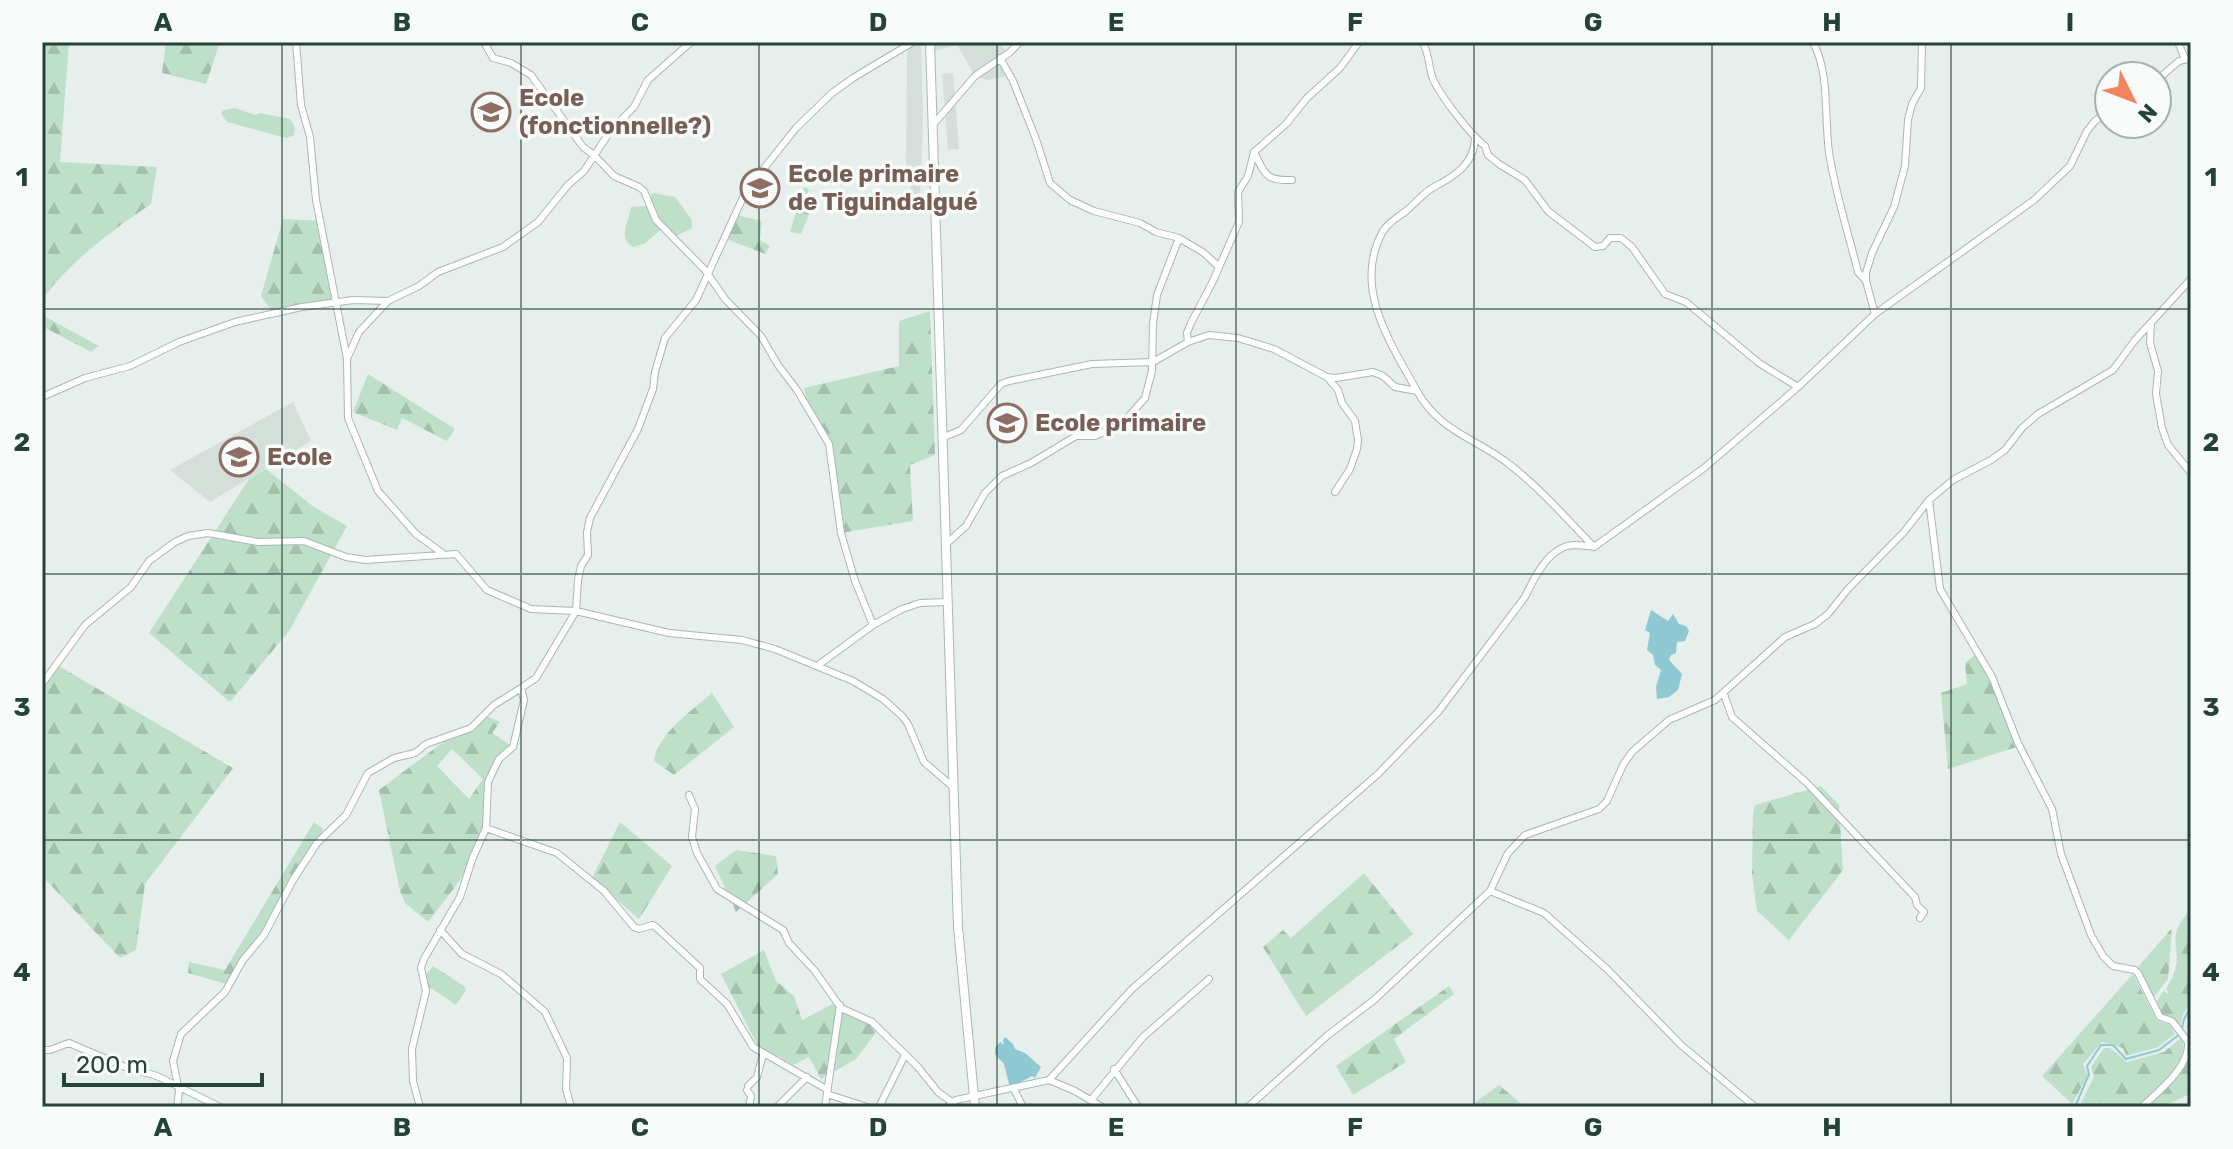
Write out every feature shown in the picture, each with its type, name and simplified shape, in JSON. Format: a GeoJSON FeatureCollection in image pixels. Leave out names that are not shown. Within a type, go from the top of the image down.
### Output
{"type":"FeatureCollection","features":[{"type":"Feature","properties":{"kind":"street"},"geometry":{"type":"LineString","coordinates":[[296,42],[301,105],[310,137],[316,200],[347,359],[348,418],[371,477],[387,503],[416,534],[444,554]]}},
{"type":"Feature","properties":{"kind":"street"},"geometry":{"type":"LineString","coordinates":[[484,42],[493,58],[511,63],[531,75],[574,137],[614,176],[639,187],[656,220],[761,336],[829,444],[841,533],[855,581],[873,625]]}},
{"type":"Feature","properties":{"kind":"street"},"geometry":{"type":"LineString","coordinates":[[347,359],[359,332],[388,301],[419,286],[438,272],[490,253],[538,222],[568,185],[584,171],[611,130],[634,107],[648,80],[691,42]]}},
{"type":"Feature","properties":{"kind":"street"},"geometry":{"type":"LineString","coordinates":[[177,1107],[178,1085],[173,1061],[181,1034],[225,992],[243,960],[264,935],[317,843],[346,815],[368,773],[394,758],[415,753],[426,744],[471,728],[494,705],[536,678],[576,611],[581,566],[588,555],[590,518],[638,429],[653,389],[665,338],[670,328],[688,312],[744,195],[796,128],[832,93],[913,42]]}},
{"type":"Feature","properties":{"kind":"street"},"geometry":{"type":"LineString","coordinates":[[930,42],[958,927],[975,1107]]}},
{"type":"Feature","properties":{"kind":"street"},"geometry":{"type":"LineString","coordinates":[[932,126],[975,76],[1020,42]]}},
{"type":"Feature","properties":{"kind":"street"},"geometry":{"type":"LineString","coordinates":[[1188,342],[1191,323],[1239,222],[1238,192],[1248,176],[1254,152],[1340,68],[1359,42]]}},
{"type":"Feature","properties":{"kind":"street"},"geometry":{"type":"LineString","coordinates":[[1422,42],[1439,92],[1475,139],[1499,164],[1525,180],[1548,211],[1578,236],[1599,248],[1610,238],[1621,238],[1632,247],[1665,294],[1686,302],[1759,363],[1798,387]]}},
{"type":"Feature","properties":{"kind":"street"},"geometry":{"type":"LineString","coordinates":[[1813,42],[1823,74],[1828,143],[1836,184],[1858,272],[1866,281]]}},
{"type":"Feature","properties":{"kind":"street"},"geometry":{"type":"LineString","coordinates":[[1875,314],[1866,281],[1868,265],[1894,207],[1905,166],[1908,120],[1921,88],[1922,42]]}},
{"type":"Feature","properties":{"kind":"street"},"geometry":{"type":"LineString","coordinates":[[2178,42],[2188,59]]}},
{"type":"Feature","properties":{"kind":"street"},"geometry":{"type":"LineString","coordinates":[[1000,58],[1013,81],[1050,183],[1070,200],[1094,211],[1140,223],[1156,232],[1179,238],[1204,253],[1219,267]]}},
{"type":"Feature","properties":{"kind":"street"},"geometry":{"type":"LineString","coordinates":[[689,795],[695,809],[692,837],[700,862],[717,889],[783,930],[789,943],[843,1009],[872,1022],[950,1105],[974,1096],[1049,1080],[1132,989],[1378,774],[1418,733],[1463,682],[1525,597],[1534,576],[1546,562],[1562,548],[1572,545],[1594,547],[1704,468],[1798,387],[1875,314],[2034,200],[2070,166],[2093,124]]}},
{"type":"Feature","properties":{"kind":"street"},"geometry":{"type":"LineString","coordinates":[[1475,139],[1472,157],[1457,174],[1420,197],[1383,231],[1371,265],[1371,290],[1388,338],[1427,408],[1446,426],[1508,463],[1594,547]]}},
{"type":"Feature","properties":{"kind":"street"},"geometry":{"type":"LineString","coordinates":[[1254,152],[1263,172],[1272,179],[1292,180]]}},
{"type":"Feature","properties":{"kind":"street"},"geometry":{"type":"LineString","coordinates":[[945,545],[966,526],[985,493],[1002,476],[1076,436],[1095,436],[1121,425],[1145,398],[1153,362],[1157,295],[1179,238]]}},
{"type":"Feature","properties":{"kind":"street"},"geometry":{"type":"LineString","coordinates":[[1248,1107],[1328,1035],[1374,1000],[1490,891],[1508,853],[1525,835],[1599,809],[1607,801],[1632,752],[1669,720],[1690,713],[1724,694],[1785,637],[1815,624],[1828,614],[1904,532],[1929,500],[1953,480],[2005,450],[2038,414],[2113,370],[2167,302],[2191,279]]}},
{"type":"Feature","properties":{"kind":"street"},"geometry":{"type":"LineString","coordinates":[[42,397],[85,378],[130,366],[179,342],[235,322],[302,307],[353,300],[388,301]]}},
{"type":"Feature","properties":{"kind":"street"},"geometry":{"type":"LineString","coordinates":[[2151,324],[2150,343],[2158,371],[2156,394],[2162,428],[2168,445],[2191,473]]}},
{"type":"Feature","properties":{"kind":"street"},"geometry":{"type":"LineString","coordinates":[[944,437],[961,430],[1001,384],[1009,381],[1092,364],[1153,362],[1188,342],[1209,335],[1238,338],[1281,352],[1327,377],[1338,390],[1342,403],[1355,421],[1358,440],[1350,469],[1335,492]]}},
{"type":"Feature","properties":{"kind":"street"},"geometry":{"type":"LineString","coordinates":[[1327,377],[1373,372],[1395,387],[1417,391]]}},
{"type":"Feature","properties":{"kind":"street"},"geometry":{"type":"LineString","coordinates":[[1929,500],[1940,589],[1992,677],[2018,743],[2052,809],[2061,854],[2091,935],[2113,966],[2138,973],[2160,1017],[2172,1021],[2188,1042],[2186,1060],[2160,1092],[2142,1107]]}},
{"type":"Feature","properties":{"kind":"street"},"geometry":{"type":"LineString","coordinates":[[42,684],[85,625],[131,587],[149,561],[188,536],[208,533],[258,542],[304,541],[346,557],[365,560],[456,554],[487,590],[531,609],[576,611],[669,633],[742,640],[775,649],[861,686],[893,707],[908,724],[924,762],[953,787]]}},
{"type":"Feature","properties":{"kind":"street"},"geometry":{"type":"LineString","coordinates":[[817,666],[873,625],[912,605],[947,602]]}},
{"type":"Feature","properties":{"kind":"street"},"geometry":{"type":"LineString","coordinates":[[420,1107],[413,1081],[412,1049],[426,991],[421,968],[460,897],[486,828],[488,782],[499,759],[513,747],[518,733],[524,700],[521,688]]}},
{"type":"Feature","properties":{"kind":"street"},"geometry":{"type":"LineString","coordinates":[[1724,694],[1732,717],[1807,783],[1915,897],[1917,905],[1924,912],[1920,918]]}},
{"type":"Feature","properties":{"kind":"street"},"geometry":{"type":"LineString","coordinates":[[486,828],[557,853],[604,891],[634,927],[639,929],[653,925],[671,939],[700,968],[700,979],[727,1004],[747,1040],[763,1054],[807,1077],[827,1092],[867,1107]]}},
{"type":"Feature","properties":{"kind":"street"},"geometry":{"type":"LineString","coordinates":[[1490,891],[1544,913],[1607,969],[1681,1045],[1755,1107]]}},
{"type":"Feature","properties":{"kind":"street"},"geometry":{"type":"LineString","coordinates":[[440,930],[462,954],[501,974],[545,1012],[567,1058],[566,1089],[571,1107]]}},
{"type":"Feature","properties":{"kind":"street"},"geometry":{"type":"LineString","coordinates":[[1091,1100],[1143,1037],[1209,979]]}},
{"type":"Feature","properties":{"kind":"street"},"geometry":{"type":"LineString","coordinates":[[825,1107],[840,1005]]}},
{"type":"Feature","properties":{"kind":"street"},"geometry":{"type":"LineString","coordinates":[[42,1050],[69,1043],[178,1085],[220,1107]]}},
{"type":"Feature","properties":{"kind":"street"},"geometry":{"type":"LineString","coordinates":[[749,1107],[751,1096],[747,1088],[757,1077],[763,1054]]}},
{"type":"Feature","properties":{"kind":"street"},"geometry":{"type":"LineString","coordinates":[[879,1107],[905,1055]]}},
{"type":"Feature","properties":{"kind":"street"},"geometry":{"type":"LineString","coordinates":[[1114,1069],[1138,1107]]}},
{"type":"Feature","properties":{"kind":"street"},"geometry":{"type":"LineString","coordinates":[[777,1107],[807,1077]]}},
{"type":"Feature","properties":{"kind":"street"},"geometry":{"type":"LineString","coordinates":[[1049,1080],[1102,1107]]}},
{"type":"Feature","properties":{"kind":"street"},"geometry":{"type":"LineString","coordinates":[[1014,1089],[1023,1107]]}},
{"type":"Feature","properties":{"kind":"shaded area"},"geometry":{"type":"Polygon","coordinates":[[[919,42],[923,123],[920,201],[911,201],[911,168],[906,168],[907,53],[919,42]]]}},
{"type":"Feature","properties":{"kind":"shaded area"},"geometry":{"type":"Polygon","coordinates":[[[930,42],[997,42],[1009,53],[1001,58],[1011,69],[1004,77],[987,80],[975,76],[957,45],[930,52],[930,42]]]}},
{"type":"Feature","properties":{"kind":"shaded area"},"geometry":{"type":"Polygon","coordinates":[[[953,73],[959,149],[948,150],[942,74],[953,73]]]}},
{"type":"Feature","properties":{"kind":"shaded area","name":"Ecole"},"geometry":{"type":"Polygon","coordinates":[[[293,402],[311,441],[210,502],[170,470],[293,402]]]}},
{"type":"Feature","properties":{"kind":"green space"},"geometry":{"type":"Polygon","coordinates":[[[42,42],[69,42],[60,162],[157,167],[151,204],[92,247],[42,299],[42,42]]]}},
{"type":"Feature","properties":{"kind":"green space"},"geometry":{"type":"Polygon","coordinates":[[[166,42],[220,42],[206,84],[162,73],[166,42]]]}},
{"type":"Feature","properties":{"kind":"green space"},"geometry":{"type":"Polygon","coordinates":[[[235,108],[255,115],[260,113],[290,119],[295,128],[294,135],[286,138],[227,122],[221,114],[223,110],[235,108]]]}},
{"type":"Feature","properties":{"kind":"green space"},"geometry":{"type":"Polygon","coordinates":[[[804,187],[809,189],[806,201],[813,204],[801,234],[790,232],[804,187]]]}},
{"type":"Feature","properties":{"kind":"green space"},"geometry":{"type":"Polygon","coordinates":[[[652,193],[675,197],[692,220],[692,228],[672,238],[663,228],[644,244],[633,247],[625,234],[631,207],[649,206],[652,193]]]}},
{"type":"Feature","properties":{"kind":"green space"},"geometry":{"type":"Polygon","coordinates":[[[737,215],[762,221],[760,240],[770,246],[765,254],[726,239],[737,215]]]}},
{"type":"Feature","properties":{"kind":"green space"},"geometry":{"type":"Polygon","coordinates":[[[283,219],[321,221],[338,303],[274,314],[261,296],[283,219]]]}},
{"type":"Feature","properties":{"kind":"green space"},"geometry":{"type":"Polygon","coordinates":[[[930,311],[935,455],[910,465],[913,521],[841,533],[829,444],[810,414],[804,388],[899,366],[899,321],[930,311]]]}},
{"type":"Feature","properties":{"kind":"green space"},"geometry":{"type":"Polygon","coordinates":[[[42,315],[99,346],[91,352],[42,326],[42,315]]]}},
{"type":"Feature","properties":{"kind":"green space"},"geometry":{"type":"Polygon","coordinates":[[[368,374],[455,429],[447,441],[402,418],[397,430],[353,412],[368,374]]]}},
{"type":"Feature","properties":{"kind":"green space"},"geometry":{"type":"Polygon","coordinates":[[[266,469],[314,507],[347,526],[289,631],[230,702],[149,633],[249,479],[266,469]]]}},
{"type":"Feature","properties":{"kind":"green space"},"geometry":{"type":"Polygon","coordinates":[[[1977,653],[1992,677],[2020,746],[1948,769],[1941,693],[1967,684],[1965,663],[1977,653]]]}},
{"type":"Feature","properties":{"kind":"green space"},"geometry":{"type":"Polygon","coordinates":[[[57,665],[233,768],[145,884],[136,950],[120,958],[42,876],[42,684],[57,665]]]}},
{"type":"Feature","properties":{"kind":"green space"},"geometry":{"type":"Polygon","coordinates":[[[712,693],[734,727],[674,775],[654,761],[656,751],[668,732],[712,693]]]}},
{"type":"Feature","properties":{"kind":"green space"},"geometry":{"type":"Polygon","coordinates":[[[484,715],[500,722],[492,733],[513,747],[491,777],[489,814],[476,853],[428,922],[405,903],[400,891],[379,790],[450,737],[471,728],[484,715]],[[452,749],[437,766],[469,799],[483,779],[452,749]]]}},
{"type":"Feature","properties":{"kind":"green space"},"geometry":{"type":"Polygon","coordinates":[[[1821,786],[1839,805],[1843,870],[1789,940],[1757,911],[1752,874],[1753,813],[1755,805],[1821,786]]]}},
{"type":"Feature","properties":{"kind":"green space"},"geometry":{"type":"Polygon","coordinates":[[[314,822],[323,829],[317,843],[264,935],[251,948],[230,985],[188,973],[189,962],[225,970],[314,822]]]}},
{"type":"Feature","properties":{"kind":"green space"},"geometry":{"type":"Polygon","coordinates":[[[620,822],[672,866],[639,919],[592,878],[620,822]]]}},
{"type":"Feature","properties":{"kind":"green space"},"geometry":{"type":"Polygon","coordinates":[[[736,850],[776,856],[778,874],[736,912],[715,866],[736,850]]]}},
{"type":"Feature","properties":{"kind":"green space"},"geometry":{"type":"Polygon","coordinates":[[[1364,873],[1413,934],[1306,1016],[1263,947],[1283,930],[1291,938],[1364,873]]]}},
{"type":"Feature","properties":{"kind":"green space"},"geometry":{"type":"Polygon","coordinates":[[[2191,909],[2191,1003],[2183,1014],[2180,1026],[2173,1018],[2163,1016],[2156,1003],[2164,990],[2167,994],[2169,992],[2166,989],[2177,961],[2176,934],[2191,909]]]}},
{"type":"Feature","properties":{"kind":"green space"},"geometry":{"type":"Polygon","coordinates":[[[2172,928],[2168,979],[2154,997],[2138,967],[2172,928]]]}},
{"type":"Feature","properties":{"kind":"green space"},"geometry":{"type":"Polygon","coordinates":[[[764,950],[776,981],[794,996],[802,1020],[833,1004],[860,1013],[880,1027],[856,1059],[821,1079],[809,1057],[793,1065],[760,1050],[721,974],[764,950]]]}},
{"type":"Feature","properties":{"kind":"green space"},"geometry":{"type":"Polygon","coordinates":[[[433,966],[464,986],[466,990],[456,1005],[428,986],[426,975],[433,966]]]}},
{"type":"Feature","properties":{"kind":"green space"},"geometry":{"type":"Polygon","coordinates":[[[2133,974],[2157,1021],[2170,1025],[2175,1034],[2158,1047],[2126,1056],[2123,1048],[2102,1042],[2083,1064],[2088,1075],[2072,1104],[2042,1076],[2133,974]]]}},
{"type":"Feature","properties":{"kind":"green space"},"geometry":{"type":"Polygon","coordinates":[[[1449,986],[1454,994],[1394,1039],[1406,1062],[1353,1095],[1336,1066],[1449,986]]]}},
{"type":"Feature","properties":{"kind":"green space"},"geometry":{"type":"Polygon","coordinates":[[[2182,1037],[2183,1047],[2177,1066],[2139,1107],[2079,1107],[2094,1077],[2091,1067],[2104,1048],[2110,1048],[2127,1062],[2164,1052],[2182,1037]]]}},
{"type":"Feature","properties":{"kind":"green space"},"geometry":{"type":"Polygon","coordinates":[[[2191,1056],[2191,1093],[2163,1107],[2147,1107],[2163,1092],[2191,1056]]]}},
{"type":"Feature","properties":{"kind":"green space"},"geometry":{"type":"Polygon","coordinates":[[[1499,1085],[1525,1107],[1469,1107],[1499,1085]]]}},
{"type":"Feature","properties":{"kind":"water"},"geometry":{"type":"Polygon","coordinates":[[[1651,610],[1668,621],[1673,614],[1679,624],[1689,631],[1685,641],[1677,642],[1676,653],[1669,660],[1682,674],[1678,690],[1669,697],[1657,699],[1656,687],[1661,670],[1647,650],[1650,633],[1645,630],[1651,610]]]}},
{"type":"Feature","properties":{"kind":"water"},"geometry":{"type":"Polygon","coordinates":[[[1005,1037],[1015,1049],[1025,1053],[1041,1067],[1035,1078],[1032,1076],[1010,1088],[1004,1064],[995,1054],[1000,1042],[1004,1045],[1005,1037]]]}},
{"type":"Feature","properties":{"kind":"waterway"},"geometry":{"type":"LineString","coordinates":[[2075,1107],[2089,1074],[2087,1066],[2101,1045],[2113,1045],[2126,1059],[2159,1050],[2181,1033],[2191,1007]]}},
{"type":"Feature","properties":{"kind":"place","name":"Ecole (fonctionnelle?)"},"geometry":{"type":"Point","coordinates":[491,112]}},
{"type":"Feature","properties":{"kind":"place","name":"Ecole primaire de Tiguindalgué"},"geometry":{"type":"Point","coordinates":[760,188]}},
{"type":"Feature","properties":{"kind":"place","name":"Ecole primaire"},"geometry":{"type":"Point","coordinates":[1007,423]}},
{"type":"Feature","properties":{"kind":"place","name":"Ecole"},"geometry":{"type":"Point","coordinates":[239,457]}}]}
